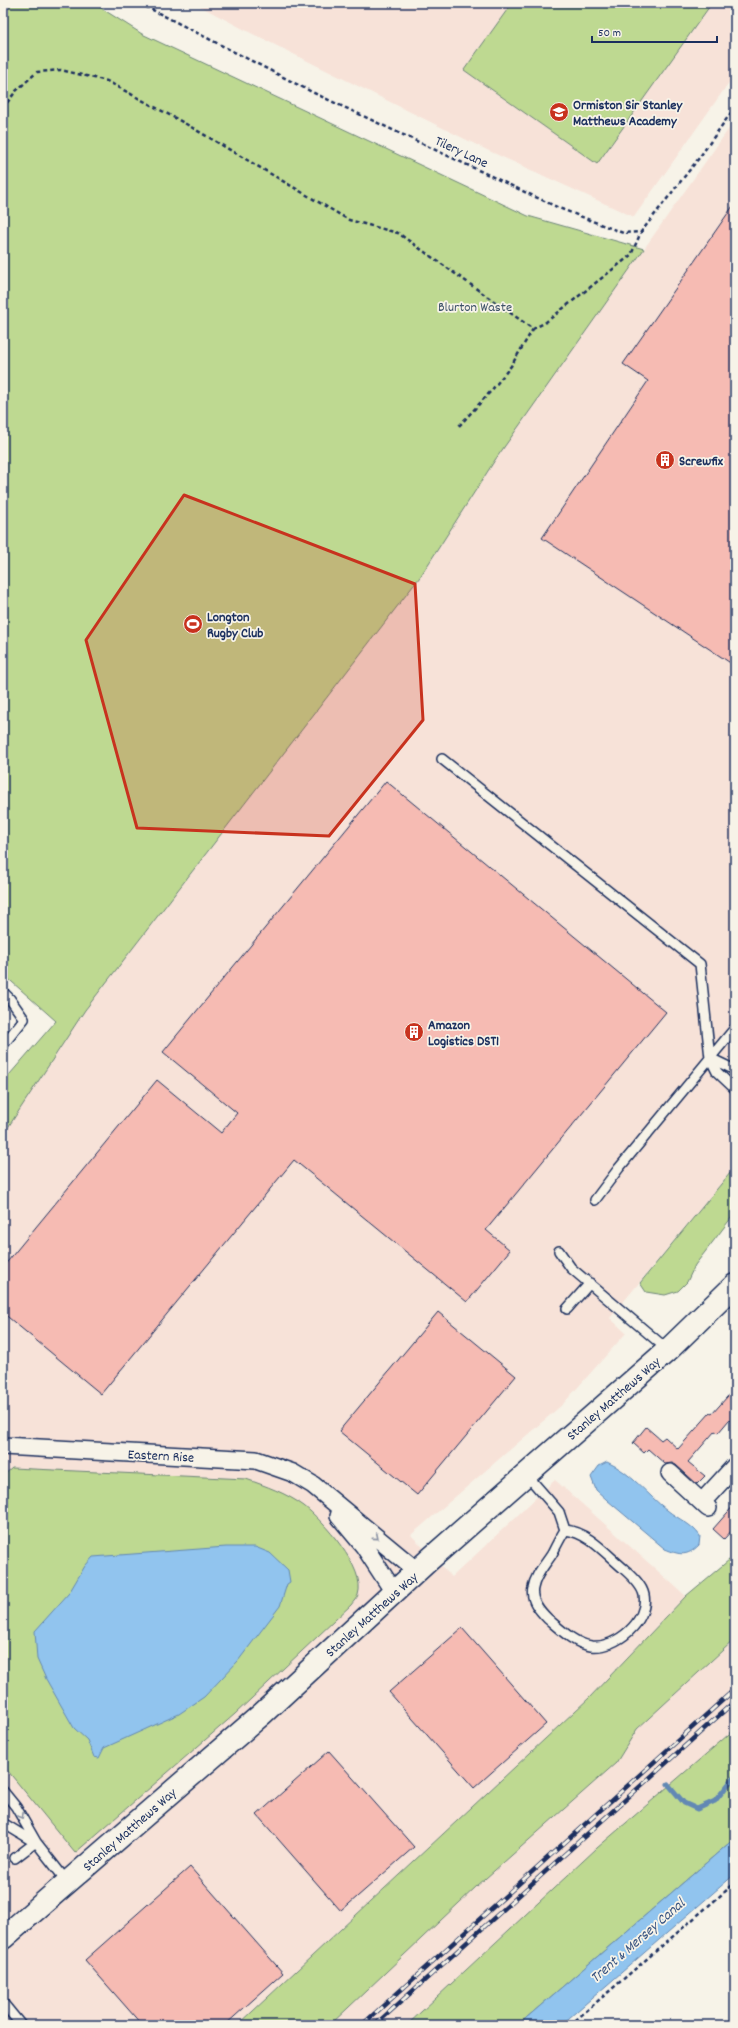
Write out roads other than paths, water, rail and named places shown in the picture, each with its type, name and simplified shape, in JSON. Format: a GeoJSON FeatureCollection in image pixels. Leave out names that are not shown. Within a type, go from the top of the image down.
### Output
{"type":"FeatureCollection","features":[{"type":"Feature","properties":{"kind":"main road","name":"Stanley Matthews Way"},"geometry":{"type":"LineString","coordinates":[[3,1938],[262,1714],[417,1571],[668,1350],[735,1285]]}},
{"type":"Feature","properties":{"kind":"street","name":"Eastern Rise"},"geometry":{"type":"LineString","coordinates":[[3,1446],[256,1460],[293,1472],[313,1485],[417,1571]]}},
{"type":"Feature","properties":{"kind":"street"},"geometry":{"type":"LineString","coordinates":[[670,1473],[705,1505],[735,1466]]}},
{"type":"Feature","properties":{"kind":"street","name":"Eastern Rise"},"geometry":{"type":"LineString","coordinates":[[313,1485],[364,1546],[394,1592]]}},
{"type":"Feature","properties":{"kind":"lane"},"geometry":{"type":"LineString","coordinates":[[442,758],[700,964],[710,1058],[717,1072],[735,1089]]}},
{"type":"Feature","properties":{"kind":"lane"},"geometry":{"type":"LineString","coordinates":[[3,992],[10,999],[24,1020],[3,1045]]}},
{"type":"Feature","properties":{"kind":"lane"},"geometry":{"type":"LineString","coordinates":[[595,1200],[641,1140],[735,1028]]}},
{"type":"Feature","properties":{"kind":"lane"},"geometry":{"type":"LineString","coordinates":[[710,1058],[735,1070]]}},
{"type":"Feature","properties":{"kind":"lane"},"geometry":{"type":"LineString","coordinates":[[559,1251],[571,1268],[668,1350]]}},
{"type":"Feature","properties":{"kind":"lane"},"geometry":{"type":"LineString","coordinates":[[567,1310],[590,1283]]}},
{"type":"Feature","properties":{"kind":"lane"},"geometry":{"type":"LineString","coordinates":[[526,1474],[559,1512],[565,1530],[536,1578],[532,1589],[535,1602],[540,1611],[566,1636],[590,1646],[606,1644],[627,1632],[636,1623],[645,1604],[644,1594],[632,1576],[584,1536],[565,1530]]}},
{"type":"Feature","properties":{"kind":"lane"},"geometry":{"type":"LineString","coordinates":[[3,1791],[16,1807],[36,1842],[68,1883]]}},
{"type":"Feature","properties":{"kind":"lane"},"geometry":{"type":"LineString","coordinates":[[3,1824],[36,1842]]}},
{"type":"Feature","properties":{"kind":"lane"},"geometry":{"type":"LineString","coordinates":[[15,1858],[36,1842]]}},
{"type":"Feature","properties":{"kind":"lane"},"geometry":{"type":"LineString","coordinates":[[3,2003],[21,2025]]}},
{"type":"Feature","properties":{"kind":"water"},"geometry":{"type":"Polygon","coordinates":[[[607,1462],[624,1472],[659,1504],[693,1528],[700,1536],[699,1545],[691,1552],[683,1554],[665,1549],[607,1500],[596,1490],[591,1477],[599,1466],[607,1462]]]}},
{"type":"Feature","properties":{"kind":"water"},"geometry":{"type":"Polygon","coordinates":[[[226,1547],[255,1547],[270,1553],[288,1570],[290,1582],[287,1584],[280,1606],[238,1661],[204,1697],[179,1714],[104,1748],[99,1758],[94,1757],[87,1740],[74,1728],[46,1679],[37,1659],[35,1631],[69,1593],[85,1566],[93,1557],[226,1547]]]}},
{"type":"Feature","properties":{"kind":"water","name":"Trent & Mersey Canal"},"geometry":{"type":"Polygon","coordinates":[[[735,1838],[735,1874],[561,2025],[518,2025],[735,1838]]]}},
{"type":"Feature","properties":{"kind":"waterway"},"geometry":{"type":"LineString","coordinates":[[668,1784],[684,1803],[697,1809],[715,1801],[735,1776]]}},
{"type":"Feature","properties":{"kind":"railway"},"geometry":{"type":"LineString","coordinates":[[362,2025],[735,1689]]}},
{"type":"Feature","properties":{"kind":"railway"},"geometry":{"type":"LineString","coordinates":[[375,2025],[735,1701]]}},
{"type":"Feature","properties":{"kind":"place","name":"Ormiston Sir Stanley Matthews Academy"},"geometry":{"type":"Point","coordinates":[559,112]}},
{"type":"Feature","properties":{"kind":"place","name":"Screwfix"},"geometry":{"type":"Point","coordinates":[665,460]}},
{"type":"Feature","properties":{"kind":"place","name":"Longton Rugby Club"},"geometry":{"type":"Point","coordinates":[193,624]}},
{"type":"Feature","properties":{"kind":"place","name":"Amazon Logistics DST1"},"geometry":{"type":"Point","coordinates":[414,1032]}},
{"type":"Feature","properties":{"kind":"park label","name":"Blurton Waste"},"geometry":{"type":"Point","coordinates":[475,306]}}]}
